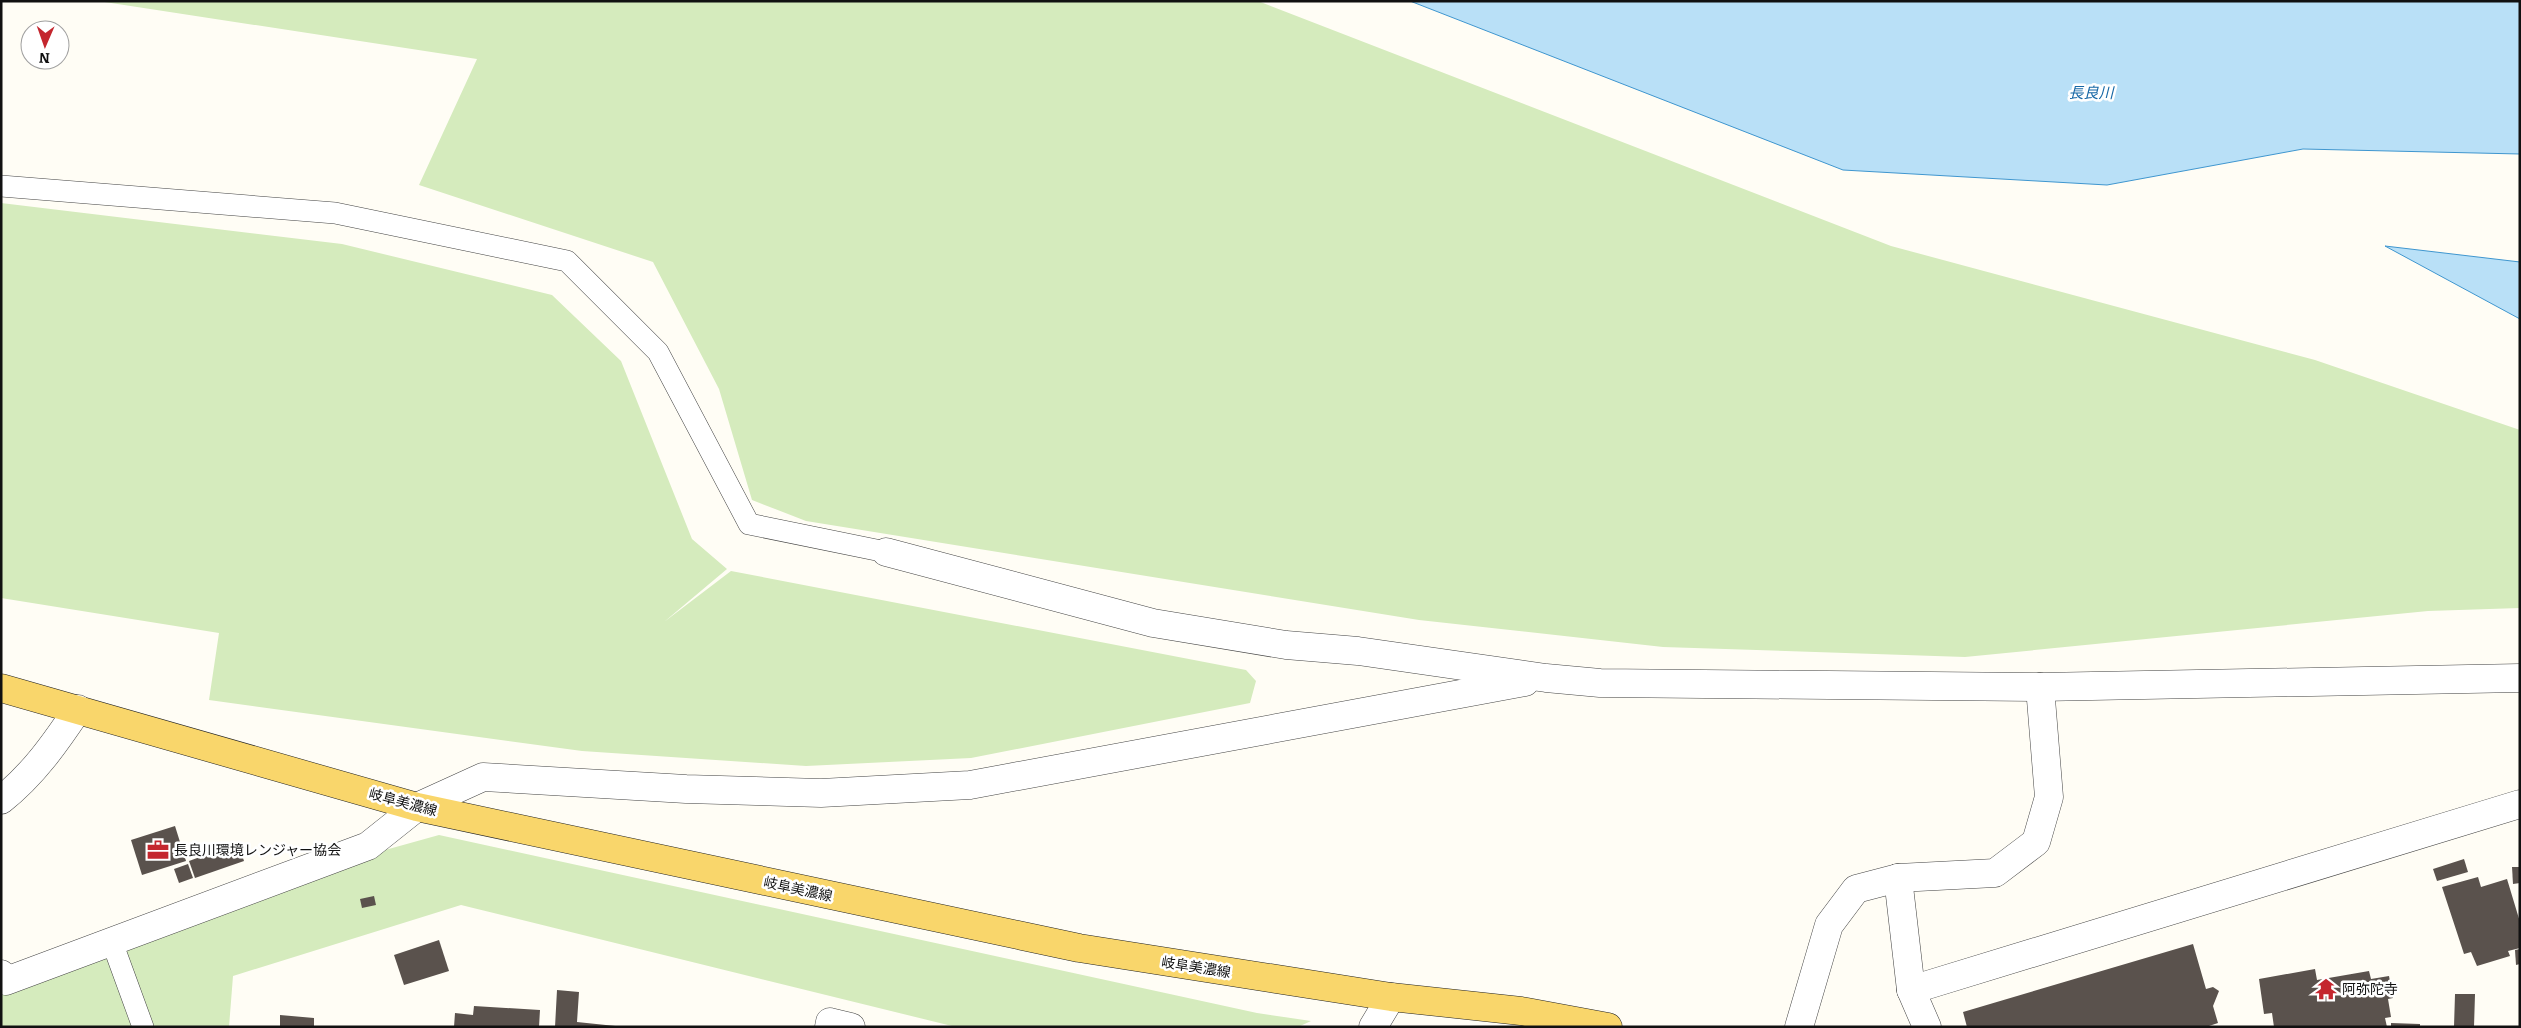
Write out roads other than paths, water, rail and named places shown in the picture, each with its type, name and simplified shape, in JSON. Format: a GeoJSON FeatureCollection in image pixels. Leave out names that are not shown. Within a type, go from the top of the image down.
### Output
{"type":"FeatureCollection","features":[{"type":"Feature","properties":{"kind":"main road","name":"岐阜美濃線"},"geometry":{"type":"LineString","coordinates":[[1,688],[78,708],[417,807],[1079,948],[1391,997],[1521,1011],[1608,1027]]}},
{"type":"Feature","properties":{"kind":"street"},"geometry":{"type":"LineString","coordinates":[[886,552],[1153,623],[1286,645],[1358,651],[1546,678],[1600,683],[2040,687],[2520,678]]}},
{"type":"Feature","properties":{"kind":"street"},"geometry":{"type":"LineString","coordinates":[[1,974],[6,981],[368,846],[417,807],[483,777],[686,789],[821,793],[970,785],[1546,678]]}},
{"type":"Feature","properties":{"kind":"street"},"geometry":{"type":"LineString","coordinates":[[1799,1027],[1829,925],[1856,889],[1898,878],[1995,873],[2036,842],[2049,797],[2040,687]]}},
{"type":"Feature","properties":{"kind":"street"},"geometry":{"type":"LineString","coordinates":[[1,800],[14,790],[52,748],[78,708]]}},
{"type":"Feature","properties":{"kind":"street"},"geometry":{"type":"LineString","coordinates":[[1911,990],[2520,804]]}},
{"type":"Feature","properties":{"kind":"street"},"geometry":{"type":"LineString","coordinates":[[1898,878],[1911,990],[1927,1027]]}},
{"type":"Feature","properties":{"kind":"street"},"geometry":{"type":"LineString","coordinates":[[1373,1027],[1391,997]]}},
{"type":"Feature","properties":{"kind":"street"},"geometry":{"type":"LineString","coordinates":[[829,1027],[830,1022],[851,1027]]}},
{"type":"Feature","properties":{"kind":"lane"},"geometry":{"type":"LineString","coordinates":[[1,186],[335,213],[567,260],[658,352],[750,524],[886,552]]}},
{"type":"Feature","properties":{"kind":"lane"},"geometry":{"type":"LineString","coordinates":[[112,942],[143,1027]]}},
{"type":"Feature","properties":{"kind":"water","name":"長良川"},"geometry":{"type":"Polygon","coordinates":[[[1410,1],[2520,1],[2520,154],[2303,149],[2107,185],[1843,170],[1410,1]]]}},
{"type":"Feature","properties":{"kind":"water"},"geometry":{"type":"Polygon","coordinates":[[[2385,246],[2520,262],[2520,319],[2385,246]]]}},
{"type":"Feature","properties":{"kind":"place","name":"長良川環境レンジャー協会"},"geometry":{"type":"Point","coordinates":[158,850]}},
{"type":"Feature","properties":{"kind":"place","name":"阿弥陀寺"},"geometry":{"type":"Point","coordinates":[2326,989]}}]}
